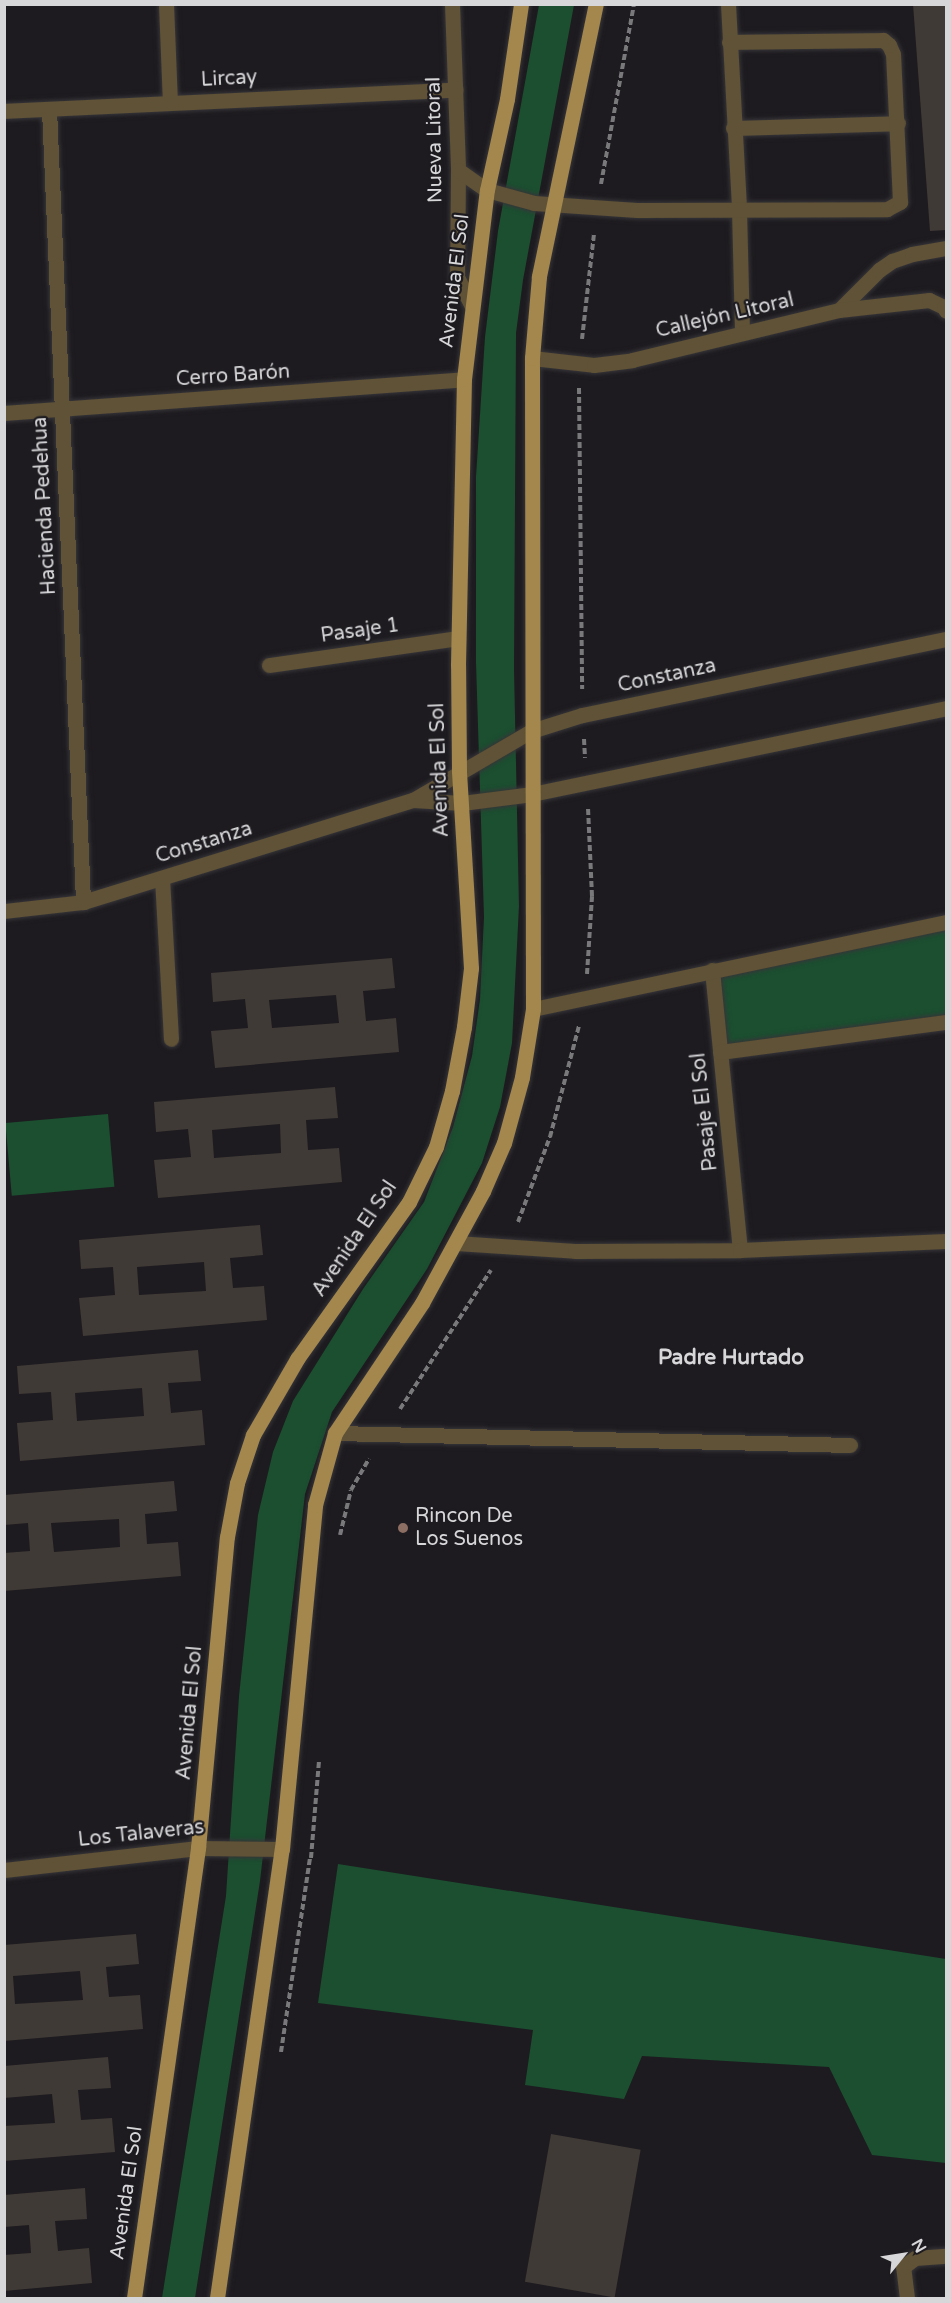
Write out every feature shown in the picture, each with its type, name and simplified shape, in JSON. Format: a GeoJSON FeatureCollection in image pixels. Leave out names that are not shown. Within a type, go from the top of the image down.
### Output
{"type":"FeatureCollection","features":[{"type":"Feature","properties":{"kind":"main road","name":"Avenida El Sol"},"geometry":{"type":"LineString","coordinates":[[134,2298],[198,1848],[227,1537],[237,1483],[253,1435],[297,1359],[409,1202],[436,1147],[452,1091],[464,1027],[471,968],[459,771],[458,638],[464,379],[488,190],[507,99],[521,4]]}},
{"type":"Feature","properties":{"kind":"main road"},"geometry":{"type":"LineString","coordinates":[[217,2298],[282,1849],[315,1504],[335,1432],[422,1303],[456,1243],[504,1143],[522,1077],[533,1009],[532,358],[539,276],[596,4]]}},
{"type":"Feature","properties":{"kind":"street"},"geometry":{"type":"LineString","coordinates":[[166,4],[170,103]]}},
{"type":"Feature","properties":{"kind":"street","name":"Nueva Litoral"},"geometry":{"type":"LineString","coordinates":[[452,4],[458,170],[457,277],[472,306]]}},
{"type":"Feature","properties":{"kind":"street"},"geometry":{"type":"LineString","coordinates":[[728,4],[739,209],[742,333]]}},
{"type":"Feature","properties":{"kind":"street"},"geometry":{"type":"LineString","coordinates":[[458,170],[488,190],[534,203],[637,210],[887,210],[896,207],[900,202],[893,54],[883,40],[729,42]]}},
{"type":"Feature","properties":{"kind":"street","name":"Lircay"},"geometry":{"type":"LineString","coordinates":[[4,111],[456,90]]}},
{"type":"Feature","properties":{"kind":"street","name":"Hacienda Pedehua"},"geometry":{"type":"LineString","coordinates":[[49,109],[83,902]]}},
{"type":"Feature","properties":{"kind":"street"},"geometry":{"type":"LineString","coordinates":[[734,128],[898,123]]}},
{"type":"Feature","properties":{"kind":"street"},"geometry":{"type":"LineString","coordinates":[[839,310],[879,270],[892,261],[912,254],[946,248]]}},
{"type":"Feature","properties":{"kind":"street","name":"Callejón Litoral"},"geometry":{"type":"LineString","coordinates":[[532,358],[594,365],[632,360],[839,310],[929,300],[944,307],[946,311]]}},
{"type":"Feature","properties":{"kind":"street","name":"Cerro Barón"},"geometry":{"type":"LineString","coordinates":[[4,412],[61,410],[464,379]]}},
{"type":"Feature","properties":{"kind":"street","name":"Pasaje 1"},"geometry":{"type":"LineString","coordinates":[[269,665],[458,638]]}},
{"type":"Feature","properties":{"kind":"street","name":"Constanza"},"geometry":{"type":"LineString","coordinates":[[4,911],[83,902],[413,800],[531,730],[582,715],[946,639]]}},
{"type":"Feature","properties":{"kind":"street","name":"Constanza"},"geometry":{"type":"LineString","coordinates":[[413,800],[462,803],[532,794],[946,708]]}},
{"type":"Feature","properties":{"kind":"street"},"geometry":{"type":"LineString","coordinates":[[162,878],[171,1040]]}},
{"type":"Feature","properties":{"kind":"street"},"geometry":{"type":"LineString","coordinates":[[533,1009],[946,922]]}},
{"type":"Feature","properties":{"kind":"street","name":"Pasaje El Sol"},"geometry":{"type":"LineString","coordinates":[[712,970],[740,1250]]}},
{"type":"Feature","properties":{"kind":"street"},"geometry":{"type":"LineString","coordinates":[[720,1052],[946,1022]]}},
{"type":"Feature","properties":{"kind":"street"},"geometry":{"type":"LineString","coordinates":[[456,1243],[575,1251],[740,1250],[946,1241]]}},
{"type":"Feature","properties":{"kind":"street"},"geometry":{"type":"LineString","coordinates":[[335,1432],[850,1444]]}},
{"type":"Feature","properties":{"kind":"street","name":"Los Talaveras"},"geometry":{"type":"LineString","coordinates":[[4,1870],[198,1848],[282,1849]]}},
{"type":"Feature","properties":{"kind":"street"},"geometry":{"type":"LineString","coordinates":[[907,2298],[903,2267],[915,2258],[946,2256]]}},
{"type":"Feature","properties":{"kind":"green space"},"geometry":{"type":"Polygon","coordinates":[[[539,5],[574,5],[523,280],[516,333],[514,669],[519,906],[512,1043],[500,1107],[482,1163],[427,1269],[332,1412],[305,1494],[260,1881],[195,2298],[162,2298],[226,1896],[239,1696],[258,1515],[273,1452],[293,1401],[363,1289],[424,1202],[453,1127],[472,1056],[480,999],[484,917],[476,662],[476,477],[485,337],[498,231],[539,5]]]}},
{"type":"Feature","properties":{"kind":"green space"},"geometry":{"type":"Polygon","coordinates":[[[946,922],[946,1022],[720,1052],[712,970],[946,922]]]}},
{"type":"Feature","properties":{"kind":"green space"},"geometry":{"type":"Polygon","coordinates":[[[108,1114],[114,1187],[12,1196],[5,1123],[108,1114]]]}},
{"type":"Feature","properties":{"kind":"green space"},"geometry":{"type":"Polygon","coordinates":[[[338,1864],[946,1959],[946,2163],[872,2155],[829,2067],[642,2056],[624,2099],[525,2085],[533,2030],[318,2003],[338,1864]]]}},
{"type":"Feature","properties":{"kind":"building"},"geometry":{"type":"Polygon","coordinates":[[[913,4],[946,4],[946,230],[930,231],[913,4]]]}},
{"type":"Feature","properties":{"kind":"building"},"geometry":{"type":"Polygon","coordinates":[[[392,958],[395,988],[363,991],[366,1021],[396,1018],[399,1052],[215,1068],[211,1031],[248,1028],[245,999],[213,1002],[211,973],[392,958]],[[336,995],[269,1000],[272,1028],[339,1023],[336,995]]]}},
{"type":"Feature","properties":{"kind":"building"},"geometry":{"type":"Polygon","coordinates":[[[335,1087],[338,1118],[306,1120],[308,1150],[339,1148],[342,1182],[158,1198],[154,1160],[191,1157],[188,1129],[156,1132],[154,1102],[335,1087]],[[280,1124],[212,1130],[214,1158],[281,1153],[280,1124]]]}},
{"type":"Feature","properties":{"kind":"building"},"geometry":{"type":"Polygon","coordinates":[[[260,1225],[263,1255],[230,1258],[233,1288],[264,1286],[267,1320],[83,1336],[79,1298],[115,1295],[113,1267],[81,1269],[79,1240],[260,1225]],[[204,1262],[137,1267],[139,1295],[206,1291],[204,1262]]]}},
{"type":"Feature","properties":{"kind":"building"},"geometry":{"type":"Polygon","coordinates":[[[198,1350],[201,1381],[168,1383],[171,1413],[202,1410],[205,1445],[20,1461],[17,1423],[53,1420],[51,1392],[19,1394],[17,1366],[198,1350]],[[142,1388],[75,1393],[77,1421],[144,1416],[142,1388]]]}},
{"type":"Feature","properties":{"kind":"building"},"geometry":{"type":"Polygon","coordinates":[[[174,1481],[177,1511],[145,1514],[147,1544],[178,1542],[181,1576],[4,1591],[4,1553],[30,1551],[28,1523],[4,1525],[4,1495],[174,1481]],[[119,1519],[51,1523],[54,1552],[120,1547],[119,1519]]]}},
{"type":"Feature","properties":{"kind":"building"},"geometry":{"type":"Polygon","coordinates":[[[136,1934],[139,1964],[106,1967],[109,1997],[140,1995],[143,2029],[4,2041],[4,1945],[136,1934]],[[80,1971],[13,1976],[15,2004],[83,2000],[80,1971]]]}},
{"type":"Feature","properties":{"kind":"building"},"geometry":{"type":"Polygon","coordinates":[[[108,2057],[111,2088],[78,2090],[81,2120],[112,2118],[115,2152],[4,2161],[4,2126],[55,2123],[52,2094],[4,2098],[4,2066],[108,2057]]]}},
{"type":"Feature","properties":{"kind":"building"},"geometry":{"type":"Polygon","coordinates":[[[551,2134],[641,2150],[615,2298],[525,2282],[551,2134]]]}},
{"type":"Feature","properties":{"kind":"building"},"geometry":{"type":"Polygon","coordinates":[[[85,2188],[87,2219],[55,2221],[58,2251],[89,2248],[92,2283],[4,2291],[4,2255],[31,2253],[29,2225],[4,2227],[4,2195],[85,2188]]]}},
{"type":"Feature","properties":{"kind":"place","name":"Rincon De Los Suenos"},"geometry":{"type":"Point","coordinates":[403,1528]}},
{"type":"Feature","properties":{"kind":"district","name":"Padre Hurtado"},"geometry":{"type":"Point","coordinates":[731,1358]}}]}
